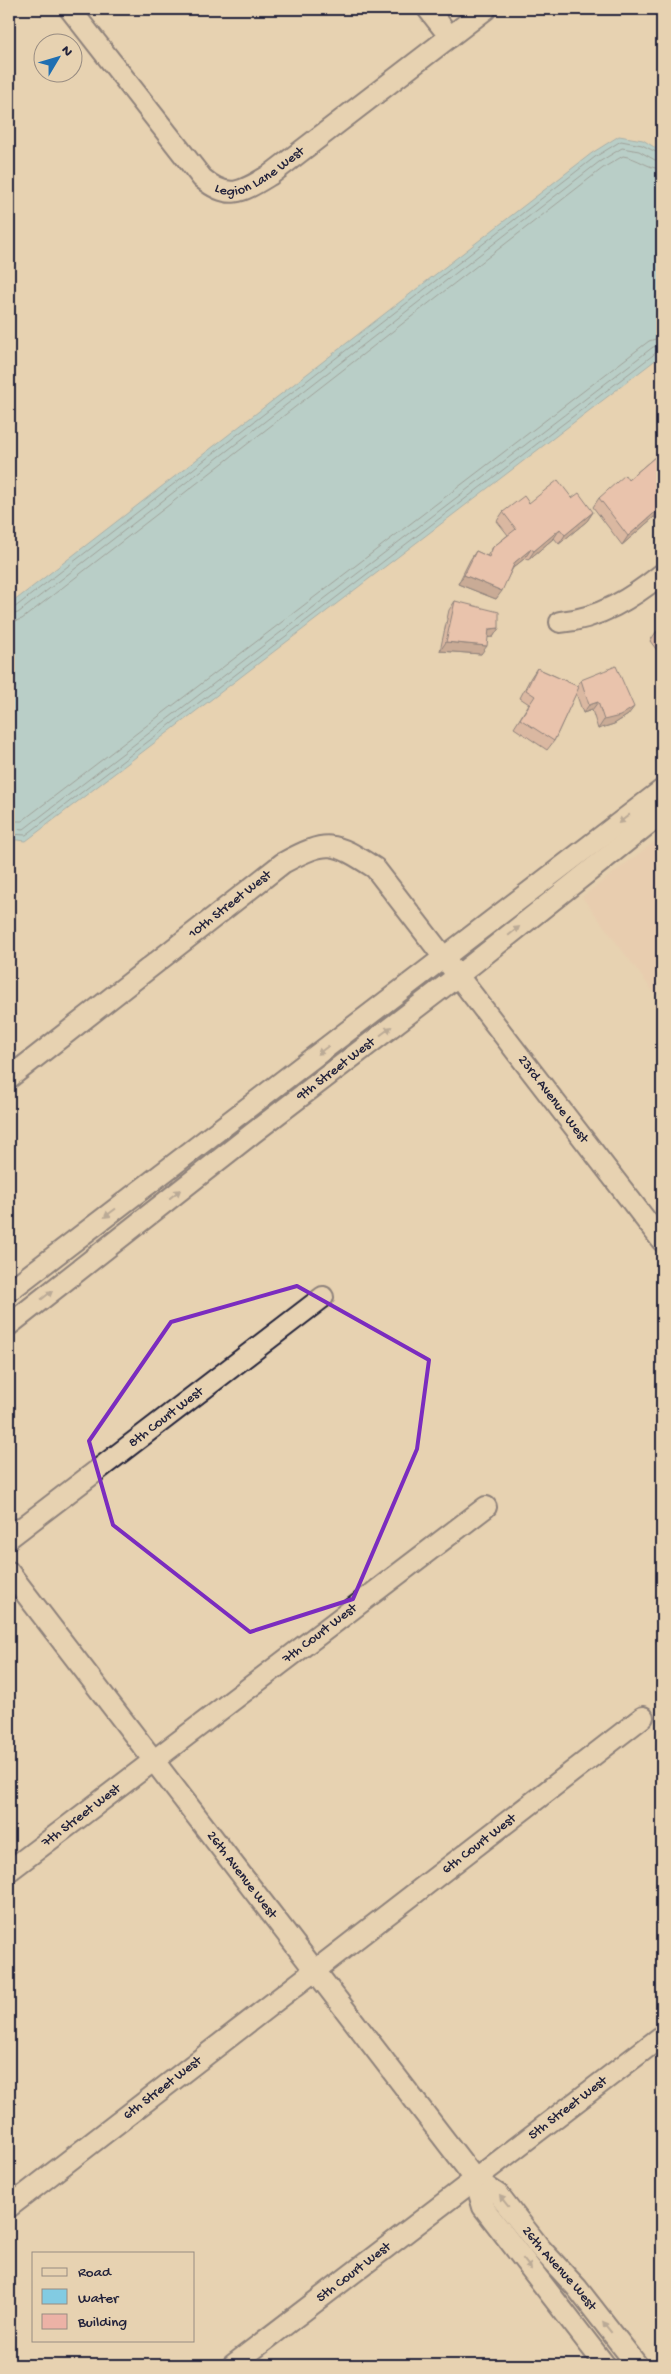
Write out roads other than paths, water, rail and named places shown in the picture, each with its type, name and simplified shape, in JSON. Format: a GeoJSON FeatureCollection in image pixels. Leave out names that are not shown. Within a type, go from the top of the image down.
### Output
{"type":"FeatureCollection","features":[{"type":"Feature","properties":{"kind":"street","name":"Legion Lane West"},"geometry":{"type":"LineString","coordinates":[[70,9],[202,178],[216,189],[233,194],[251,187],[270,175],[486,9]]}},
{"type":"Feature","properties":{"kind":"street"},"geometry":{"type":"LineString","coordinates":[[428,9],[450,37]]}},
{"type":"Feature","properties":{"kind":"street"},"geometry":{"type":"LineString","coordinates":[[560,622],[577,621],[602,613],[640,592],[662,574]]}},
{"type":"Feature","properties":{"kind":"street","name":"9th Street West"},"geometry":{"type":"LineString","coordinates":[[9,1291],[662,790]]}},
{"type":"Feature","properties":{"kind":"street","name":"9th Street West"},"geometry":{"type":"LineString","coordinates":[[9,1325],[661,816]]}},
{"type":"Feature","properties":{"kind":"street","name":"10th Street West"},"geometry":{"type":"LineString","coordinates":[[9,1078],[283,863],[304,852],[328,844],[352,854],[375,868],[445,957]]}},
{"type":"Feature","properties":{"kind":"street","name":"23rd Avenue West"},"geometry":{"type":"LineString","coordinates":[[445,957],[662,1241]]}},
{"type":"Feature","properties":{"kind":"street","name":"8th Court West"},"geometry":{"type":"LineString","coordinates":[[9,1538],[323,1296]]}},
{"type":"Feature","properties":{"kind":"street","name":"7th Court West"},"geometry":{"type":"LineString","coordinates":[[154,1760],[486,1508]]}},
{"type":"Feature","properties":{"kind":"street","name":"26th Avenue West"},"geometry":{"type":"LineString","coordinates":[[9,1572],[475,2179],[500,2195],[541,2249],[577,2288],[637,2365]]}},
{"type":"Feature","properties":{"kind":"street","name":"6th Court West"},"geometry":{"type":"LineString","coordinates":[[315,1970],[487,1840],[643,1717]]}},
{"type":"Feature","properties":{"kind":"street","name":"7th Street West"},"geometry":{"type":"LineString","coordinates":[[9,1870],[154,1760]]}},
{"type":"Feature","properties":{"kind":"street","name":"6th Street West"},"geometry":{"type":"LineString","coordinates":[[9,2207],[315,1970]]}},
{"type":"Feature","properties":{"kind":"street","name":"5th Street West"},"geometry":{"type":"LineString","coordinates":[[475,2179],[662,2036]]}},
{"type":"Feature","properties":{"kind":"street","name":"26th Avenue West"},"geometry":{"type":"LineString","coordinates":[[475,2179],[483,2207],[605,2365]]}},
{"type":"Feature","properties":{"kind":"street","name":"5th Court West"},"geometry":{"type":"LineString","coordinates":[[233,2365],[475,2179]]}},
{"type":"Feature","properties":{"kind":"water"},"geometry":{"type":"Polygon","coordinates":[[[619,136],[643,140],[662,152],[662,355],[26,841],[9,839],[9,605],[592,153],[619,136]]]}}]}
